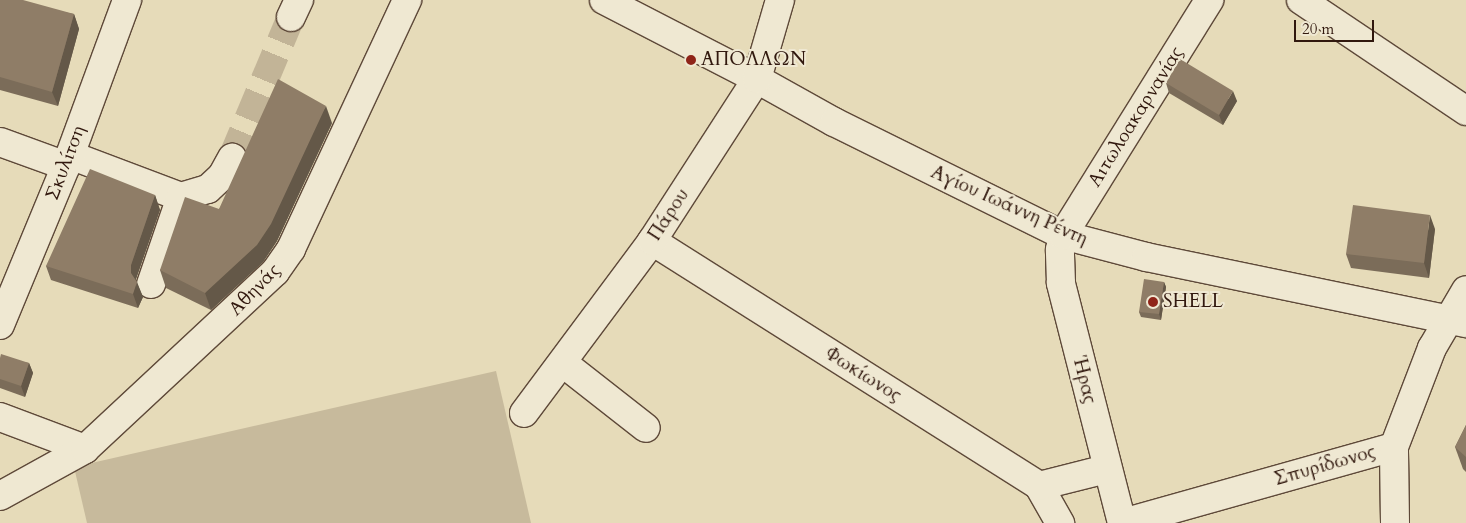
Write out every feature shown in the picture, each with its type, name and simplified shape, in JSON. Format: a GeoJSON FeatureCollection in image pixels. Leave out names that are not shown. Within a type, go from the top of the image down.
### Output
{"type":"FeatureCollection","features":[{"type":"Feature","properties":{"kind":"street","name":"Σκυλίτση"},"geometry":{"type":"LineString","coordinates":[[0,324],[68,161],[127,0]]}},
{"type":"Feature","properties":{"kind":"street","name":"Αθηνάς"},"geometry":{"type":"LineString","coordinates":[[0,496],[85,448],[255,293],[291,249],[407,0]]}},
{"type":"Feature","properties":{"kind":"street","name":"Αγίου Ιωάννη Ρέντη"},"geometry":{"type":"LineString","coordinates":[[604,0],[757,79],[834,122],[1063,235],[1146,257],[1456,321]]}},
{"type":"Feature","properties":{"kind":"street","name":"Πάρου"},"geometry":{"type":"LineString","coordinates":[[524,413],[652,241],[757,79],[780,0]]}},
{"type":"Feature","properties":{"kind":"street","name":"Αιτωλοακαρνανίας"},"geometry":{"type":"LineString","coordinates":[[1063,235],[1209,0]]}},
{"type":"Feature","properties":{"kind":"street"},"geometry":{"type":"LineString","coordinates":[[1301,0],[1466,111]]}},
{"type":"Feature","properties":{"kind":"street"},"geometry":{"type":"LineString","coordinates":[[0,142],[182,197],[208,189],[222,176],[232,158]]}},
{"type":"Feature","properties":{"kind":"street"},"geometry":{"type":"LineString","coordinates":[[151,284],[182,197]]}},
{"type":"Feature","properties":{"kind":"street","name":"Ήρας"},"geometry":{"type":"LineString","coordinates":[[1063,235],[1059,258],[1061,283],[1106,469],[1123,523]]}},
{"type":"Feature","properties":{"kind":"street","name":"Φωκίωνος"},"geometry":{"type":"LineString","coordinates":[[652,241],[1039,486],[1060,523]]}},
{"type":"Feature","properties":{"kind":"street","name":"Σπυρίδωνος"},"geometry":{"type":"LineString","coordinates":[[1123,523],[1394,447],[1432,348],[1456,321],[1466,290]]}},
{"type":"Feature","properties":{"kind":"street"},"geometry":{"type":"LineString","coordinates":[[563,363],[646,428]]}},
{"type":"Feature","properties":{"kind":"street"},"geometry":{"type":"LineString","coordinates":[[0,417],[85,448]]}},
{"type":"Feature","properties":{"kind":"street"},"geometry":{"type":"LineString","coordinates":[[1394,447],[1395,523]]}},
{"type":"Feature","properties":{"kind":"street"},"geometry":{"type":"LineString","coordinates":[[1039,486],[1106,469]]}},
{"type":"Feature","properties":{"kind":"shaded area"},"geometry":{"type":"Polygon","coordinates":[[[496,371],[531,523],[87,523],[74,467],[496,371]]]}},
{"type":"Feature","properties":{"kind":"building"},"geometry":{"type":"Polygon","coordinates":[[[0,0],[23,0],[74,14],[52,92],[0,77],[0,0]]]}},
{"type":"Feature","properties":{"kind":"building"},"geometry":{"type":"Polygon","coordinates":[[[1180,59],[1233,91],[1219,115],[1166,83],[1180,59]]]}},
{"type":"Feature","properties":{"kind":"building"},"geometry":{"type":"Polygon","coordinates":[[[278,79],[326,106],[271,224],[257,245],[205,293],[160,270],[185,197],[219,209],[278,79]]]}},
{"type":"Feature","properties":{"kind":"building"},"geometry":{"type":"Polygon","coordinates":[[[90,169],[155,195],[131,265],[131,273],[137,282],[133,294],[46,266],[90,169]]]}},
{"type":"Feature","properties":{"kind":"building"},"geometry":{"type":"Polygon","coordinates":[[[1353,205],[1430,215],[1424,263],[1346,254],[1353,205]]]}},
{"type":"Feature","properties":{"kind":"building","name":"SHELL"},"geometry":{"type":"Polygon","coordinates":[[[1144,279],[1164,282],[1159,314],[1139,312],[1144,279]]]}},
{"type":"Feature","properties":{"kind":"building"},"geometry":{"type":"Polygon","coordinates":[[[1,354],[29,363],[21,386],[0,379],[1,354]]]}},
{"type":"Feature","properties":{"kind":"building"},"geometry":{"type":"Polygon","coordinates":[[[1466,425],[1466,457],[1455,447],[1466,425]]]}},
{"type":"Feature","properties":{"kind":"tunnel"},"geometry":{"type":"LineString","coordinates":[[232,158],[291,17]]}},
{"type":"Feature","properties":{"kind":"place","name":"ΑΠΟΛΛΩΝ"},"geometry":{"type":"Point","coordinates":[691,60]}},
{"type":"Feature","properties":{"kind":"place","name":"SHELL"},"geometry":{"type":"Point","coordinates":[1153,302]}}]}
